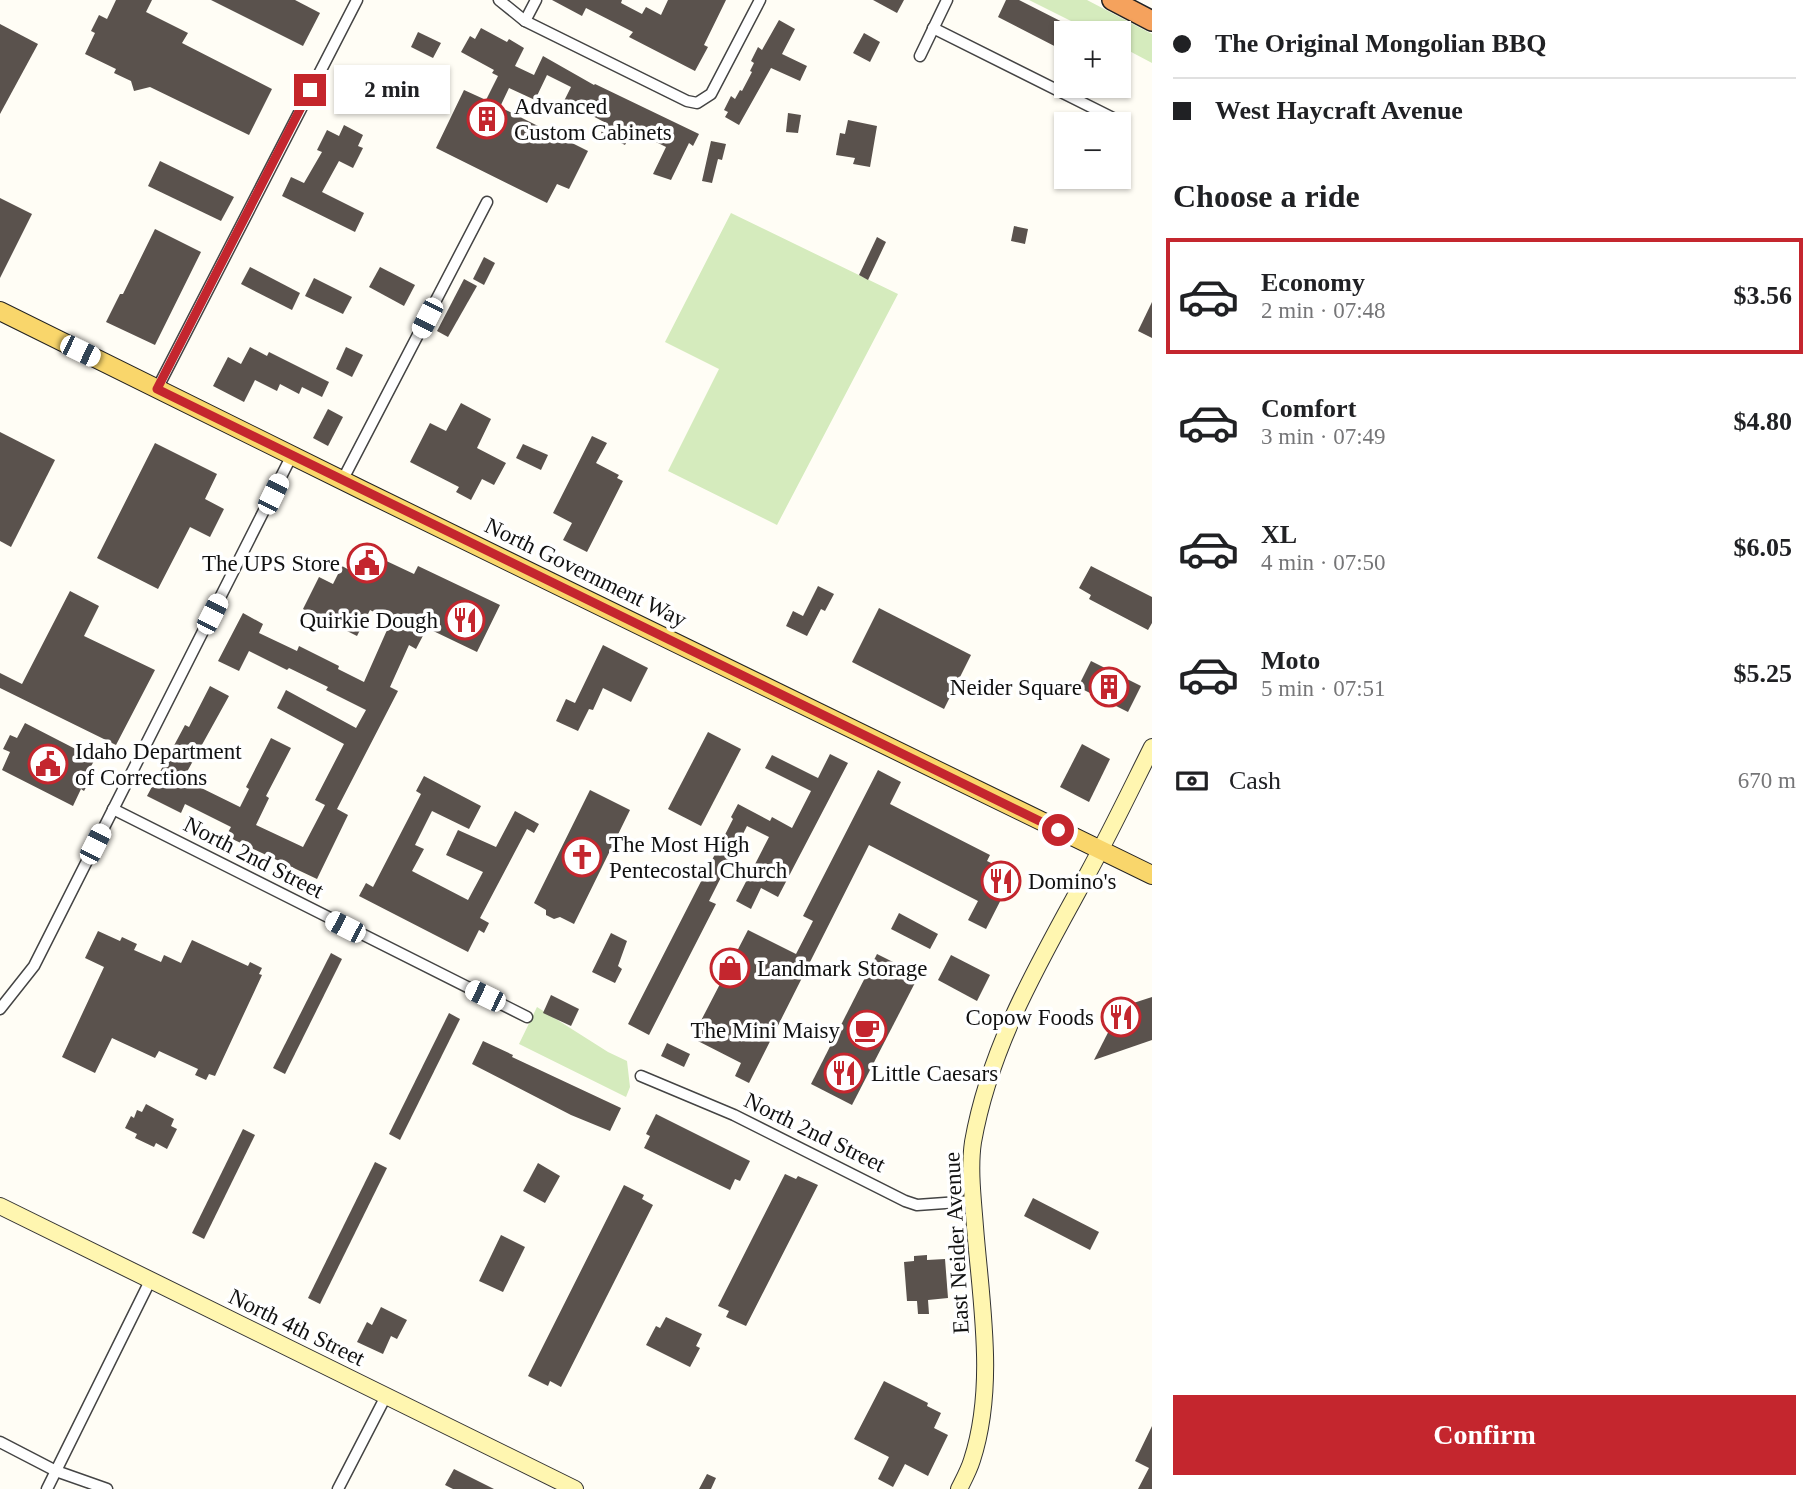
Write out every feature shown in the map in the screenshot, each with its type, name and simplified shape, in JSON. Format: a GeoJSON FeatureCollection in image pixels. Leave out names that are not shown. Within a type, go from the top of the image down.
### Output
{"type":"FeatureCollection","features":[{"type":"Feature","properties":{"kind":"highway"},"geometry":{"type":"LineString","coordinates":[[1112,0],[1152,21]]}},
{"type":"Feature","properties":{"kind":"main road","name":"North Government Way"},"geometry":{"type":"LineString","coordinates":[[0,311],[342,481],[1152,875]]}},
{"type":"Feature","properties":{"kind":"main road","name":"East Neider Avenue"},"geometry":{"type":"LineString","coordinates":[[959,1489],[972,1460],[982,1412],[986,1372],[972,1145],[983,1095],[1000,1043],[1037,965],[1152,747]]}},
{"type":"Feature","properties":{"kind":"main road","name":"North 4th Street"},"geometry":{"type":"LineString","coordinates":[[0,1206],[575,1489]]}},
{"type":"Feature","properties":{"kind":"street"},"geometry":{"type":"LineString","coordinates":[[157,389],[357,0]]}},
{"type":"Feature","properties":{"kind":"street"},"geometry":{"type":"LineString","coordinates":[[499,0],[525,21],[687,101],[697,103],[711,94],[760,0]]}},
{"type":"Feature","properties":{"kind":"street"},"geometry":{"type":"LineString","coordinates":[[525,21],[536,0]]}},
{"type":"Feature","properties":{"kind":"street"},"geometry":{"type":"LineString","coordinates":[[920,56],[947,0]]}},
{"type":"Feature","properties":{"kind":"street"},"geometry":{"type":"LineString","coordinates":[[933,28],[1101,112]]}},
{"type":"Feature","properties":{"kind":"street"},"geometry":{"type":"LineString","coordinates":[[342,481],[487,202]]}},
{"type":"Feature","properties":{"kind":"street"},"geometry":{"type":"LineString","coordinates":[[0,1009],[34,966],[292,455]]}},
{"type":"Feature","properties":{"kind":"street","name":"North 2nd Street"},"geometry":{"type":"LineString","coordinates":[[113,809],[527,1017]]}},
{"type":"Feature","properties":{"kind":"street","name":"North 2nd Street"},"geometry":{"type":"LineString","coordinates":[[641,1076],[734,1115],[917,1205],[974,1201]]}},
{"type":"Feature","properties":{"kind":"street"},"geometry":{"type":"LineString","coordinates":[[47,1489],[151,1279]]}},
{"type":"Feature","properties":{"kind":"street"},"geometry":{"type":"LineString","coordinates":[[338,1489],[386,1396]]}},
{"type":"Feature","properties":{"kind":"street"},"geometry":{"type":"LineString","coordinates":[[0,1442],[56,1471],[107,1489]]}},
{"type":"Feature","properties":{"kind":"green space"},"geometry":{"type":"Polygon","coordinates":[[[1029,0],[1087,0],[1127,21],[1071,21],[1029,0]]]}},
{"type":"Feature","properties":{"kind":"green space"},"geometry":{"type":"Polygon","coordinates":[[[1131,23],[1152,34],[1152,63],[1131,52],[1131,23]]]}},
{"type":"Feature","properties":{"kind":"green space"},"geometry":{"type":"Polygon","coordinates":[[[731,213],[898,294],[777,525],[668,471],[719,369],[665,342],[731,213]]]}},
{"type":"Feature","properties":{"kind":"green space"},"geometry":{"type":"Polygon","coordinates":[[[537,1007],[627,1061],[630,1087],[626,1097],[519,1044],[537,1007]]]}},
{"type":"Feature","properties":{"kind":"building"},"geometry":{"type":"Polygon","coordinates":[[[116,0],[152,0],[146,12],[188,33],[182,43],[272,89],[249,135],[150,87],[134,91],[131,81],[114,73],[116,69],[85,54],[95,33],[91,31],[99,15],[107,19],[116,0]]]}},
{"type":"Feature","properties":{"kind":"building"},"geometry":{"type":"Polygon","coordinates":[[[211,0],[295,0],[320,13],[303,46],[211,0]]]}},
{"type":"Feature","properties":{"kind":"building"},"geometry":{"type":"Polygon","coordinates":[[[552,0],[622,0],[621,3],[642,14],[646,7],[661,15],[668,0],[726,0],[704,45],[708,47],[695,71],[629,37],[633,32],[586,8],[582,16],[552,0]]]}},
{"type":"Feature","properties":{"kind":"building"},"geometry":{"type":"Polygon","coordinates":[[[873,0],[904,0],[897,13],[873,0]]]}},
{"type":"Feature","properties":{"kind":"building"},"geometry":{"type":"Polygon","coordinates":[[[1006,0],[1019,0],[1060,21],[1054,21],[1054,46],[998,17],[1006,0]]]}},
{"type":"Feature","properties":{"kind":"building"},"geometry":{"type":"Polygon","coordinates":[[[779,20],[795,29],[782,54],[807,66],[800,81],[771,68],[739,125],[725,117],[728,112],[724,110],[731,96],[735,99],[740,90],[742,91],[752,72],[750,71],[754,63],[751,61],[758,47],[762,50],[779,20]]]}},
{"type":"Feature","properties":{"kind":"building"},"geometry":{"type":"Polygon","coordinates":[[[0,24],[38,44],[0,114],[0,24]]]}},
{"type":"Feature","properties":{"kind":"building"},"geometry":{"type":"Polygon","coordinates":[[[481,28],[524,48],[515,66],[534,75],[543,56],[594,85],[699,134],[693,146],[689,143],[671,180],[653,174],[666,147],[632,130],[625,145],[601,133],[606,123],[564,101],[571,87],[547,75],[535,100],[509,88],[500,107],[588,151],[569,189],[557,184],[547,203],[436,148],[464,90],[486,100],[498,76],[492,73],[494,70],[461,52],[470,36],[475,39],[481,28]]]}},
{"type":"Feature","properties":{"kind":"building"},"geometry":{"type":"Polygon","coordinates":[[[418,32],[441,43],[433,58],[411,47],[418,32]]]}},
{"type":"Feature","properties":{"kind":"building"},"geometry":{"type":"Polygon","coordinates":[[[864,33],[880,42],[870,62],[853,53],[864,33]]]}},
{"type":"Feature","properties":{"kind":"building"},"geometry":{"type":"Polygon","coordinates":[[[788,113],[801,115],[798,133],[786,132],[788,113]]]}},
{"type":"Feature","properties":{"kind":"building"},"geometry":{"type":"Polygon","coordinates":[[[848,120],[877,126],[870,167],[853,164],[855,158],[836,155],[840,133],[845,134],[848,120]]]}},
{"type":"Feature","properties":{"kind":"building"},"geometry":{"type":"Polygon","coordinates":[[[344,125],[363,135],[358,146],[363,148],[353,168],[339,161],[322,192],[364,213],[355,232],[282,196],[291,177],[304,183],[322,152],[317,150],[327,130],[339,136],[344,125]]]}},
{"type":"Feature","properties":{"kind":"building"},"geometry":{"type":"Polygon","coordinates":[[[711,141],[726,144],[722,160],[718,159],[712,183],[702,181],[711,141]]]}},
{"type":"Feature","properties":{"kind":"building"},"geometry":{"type":"Polygon","coordinates":[[[160,161],[234,197],[221,221],[148,186],[160,161]]]}},
{"type":"Feature","properties":{"kind":"building"},"geometry":{"type":"Polygon","coordinates":[[[0,198],[32,214],[0,278],[0,198]]]}},
{"type":"Feature","properties":{"kind":"building"},"geometry":{"type":"Polygon","coordinates":[[[1014,226],[1028,229],[1025,244],[1011,241],[1014,226]]]}},
{"type":"Feature","properties":{"kind":"building"},"geometry":{"type":"Polygon","coordinates":[[[155,229],[201,252],[155,345],[106,322],[155,229]]]}},
{"type":"Feature","properties":{"kind":"building"},"geometry":{"type":"Polygon","coordinates":[[[877,237],[886,242],[868,280],[859,275],[877,237]]]}},
{"type":"Feature","properties":{"kind":"building"},"geometry":{"type":"Polygon","coordinates":[[[484,257],[495,263],[484,285],[473,279],[484,257]]]}},
{"type":"Feature","properties":{"kind":"building"},"geometry":{"type":"Polygon","coordinates":[[[250,267],[300,293],[292,310],[241,284],[250,267]]]}},
{"type":"Feature","properties":{"kind":"building"},"geometry":{"type":"Polygon","coordinates":[[[380,267],[415,285],[404,306],[369,287],[380,267]]]}},
{"type":"Feature","properties":{"kind":"building"},"geometry":{"type":"Polygon","coordinates":[[[314,278],[352,297],[343,314],[305,296],[314,278]]]}},
{"type":"Feature","properties":{"kind":"building"},"geometry":{"type":"Polygon","coordinates":[[[464,279],[477,286],[448,337],[437,331],[464,279]]]}},
{"type":"Feature","properties":{"kind":"building"},"geometry":{"type":"Polygon","coordinates":[[[1152,302],[1152,338],[1138,331],[1152,302]]]}},
{"type":"Feature","properties":{"kind":"building"},"geometry":{"type":"Polygon","coordinates":[[[250,347],[267,356],[269,352],[329,382],[322,397],[302,387],[299,394],[280,384],[277,391],[255,380],[244,402],[213,386],[228,357],[241,364],[250,347]]]}},
{"type":"Feature","properties":{"kind":"building"},"geometry":{"type":"Polygon","coordinates":[[[346,347],[363,355],[352,377],[336,369],[346,347]]]}},
{"type":"Feature","properties":{"kind":"building"},"geometry":{"type":"Polygon","coordinates":[[[461,403],[491,419],[477,448],[506,463],[494,485],[482,479],[471,500],[456,492],[459,487],[410,462],[430,423],[446,431],[461,403]]]}},
{"type":"Feature","properties":{"kind":"building"},"geometry":{"type":"Polygon","coordinates":[[[328,409],[343,417],[328,446],[313,438],[328,409]]]}},
{"type":"Feature","properties":{"kind":"building"},"geometry":{"type":"Polygon","coordinates":[[[0,432],[55,460],[11,547],[0,541],[0,432]]]}},
{"type":"Feature","properties":{"kind":"building"},"geometry":{"type":"Polygon","coordinates":[[[592,436],[607,443],[596,463],[619,475],[617,478],[623,481],[587,552],[563,540],[572,523],[553,513],[592,436]]]}},
{"type":"Feature","properties":{"kind":"building"},"geometry":{"type":"Polygon","coordinates":[[[155,443],[217,474],[205,499],[224,509],[210,537],[190,527],[158,589],[97,558],[155,443]]]}},
{"type":"Feature","properties":{"kind":"building"},"geometry":{"type":"Polygon","coordinates":[[[523,444],[548,455],[541,470],[516,458],[523,444]]]}},
{"type":"Feature","properties":{"kind":"building"},"geometry":{"type":"Polygon","coordinates":[[[363,550],[414,574],[418,566],[500,605],[477,652],[427,628],[416,649],[409,645],[390,687],[398,691],[337,809],[348,815],[317,879],[226,836],[231,827],[185,804],[181,813],[147,796],[185,725],[189,727],[210,686],[229,696],[183,779],[240,807],[249,789],[246,787],[271,738],[291,748],[266,796],[269,798],[256,825],[303,847],[325,805],[315,800],[344,744],[277,708],[286,690],[356,728],[366,710],[326,690],[328,687],[249,651],[239,671],[218,661],[243,613],[263,624],[259,633],[297,651],[299,646],[364,682],[391,621],[370,610],[357,636],[303,609],[319,577],[333,584],[342,566],[353,572],[363,550]]]}},
{"type":"Feature","properties":{"kind":"building"},"geometry":{"type":"Polygon","coordinates":[[[1091,566],[1152,597],[1152,623],[1148,630],[1089,599],[1091,595],[1079,588],[1091,566]]]}},
{"type":"Feature","properties":{"kind":"building"},"geometry":{"type":"Polygon","coordinates":[[[818,586],[834,594],[825,611],[821,609],[807,636],[786,626],[793,611],[803,616],[818,586]]]}},
{"type":"Feature","properties":{"kind":"building"},"geometry":{"type":"Polygon","coordinates":[[[70,591],[99,606],[84,636],[155,670],[116,745],[0,688],[0,673],[22,684],[70,591]]]}},
{"type":"Feature","properties":{"kind":"building"},"geometry":{"type":"Polygon","coordinates":[[[879,608],[971,655],[944,709],[852,662],[879,608]]]}},
{"type":"Feature","properties":{"kind":"building"},"geometry":{"type":"Polygon","coordinates":[[[603,645],[648,668],[631,702],[603,688],[593,710],[589,709],[578,731],[556,721],[566,699],[575,703],[603,645]]]}},
{"type":"Feature","properties":{"kind":"building","name":"Neider Square"},"geometry":{"type":"Polygon","coordinates":[[[1091,661],[1141,686],[1128,712],[1078,687],[1091,661]]]}},
{"type":"Feature","properties":{"kind":"building","name":"Idaho Department of Corrections"},"geometry":{"type":"Polygon","coordinates":[[[25,723],[95,759],[88,772],[93,775],[84,791],[81,789],[73,806],[2,770],[10,752],[3,749],[10,735],[17,738],[25,723]]]}},
{"type":"Feature","properties":{"kind":"building"},"geometry":{"type":"Polygon","coordinates":[[[708,732],[741,749],[701,826],[668,809],[708,732]]]}},
{"type":"Feature","properties":{"kind":"building"},"geometry":{"type":"Polygon","coordinates":[[[1082,744],[1110,759],[1089,802],[1060,787],[1082,744]]]}},
{"type":"Feature","properties":{"kind":"building"},"geometry":{"type":"Polygon","coordinates":[[[830,754],[848,763],[778,897],[761,888],[751,909],[736,901],[769,837],[747,826],[709,901],[716,904],[649,1035],[628,1024],[733,819],[731,817],[738,804],[770,821],[772,817],[792,828],[811,791],[765,768],[772,755],[818,778],[830,754]]]}},
{"type":"Feature","properties":{"kind":"building"},"geometry":{"type":"Polygon","coordinates":[[[878,770],[901,782],[890,804],[990,855],[987,861],[1014,874],[986,929],[968,920],[978,901],[869,845],[749,1083],[735,1076],[741,1063],[692,1038],[748,930],[796,954],[813,921],[803,916],[878,770]]]}},
{"type":"Feature","properties":{"kind":"building"},"geometry":{"type":"Polygon","coordinates":[[[424,776],[481,806],[469,829],[432,811],[415,845],[424,849],[412,871],[468,900],[483,872],[446,855],[458,830],[496,847],[515,811],[539,824],[534,833],[527,829],[480,918],[489,923],[484,933],[479,930],[468,952],[359,896],[366,883],[373,887],[421,794],[416,791],[424,776]]]}},
{"type":"Feature","properties":{"kind":"building","name":"The Most High Pentecostal Church"},"geometry":{"type":"Polygon","coordinates":[[[590,790],[630,810],[574,924],[560,917],[554,919],[546,915],[546,910],[534,903],[590,790]]]}},
{"type":"Feature","properties":{"kind":"building"},"geometry":{"type":"Polygon","coordinates":[[[899,913],[938,934],[930,949],[891,929],[899,913]]]}},
{"type":"Feature","properties":{"kind":"building"},"geometry":{"type":"Polygon","coordinates":[[[98,931],[120,941],[122,937],[137,944],[134,950],[161,962],[164,955],[181,963],[192,940],[248,966],[250,962],[262,968],[259,974],[262,975],[215,1076],[209,1074],[206,1080],[195,1075],[198,1069],[159,1051],[155,1058],[112,1038],[95,1073],[62,1057],[104,967],[85,958],[98,931]]]}},
{"type":"Feature","properties":{"kind":"building"},"geometry":{"type":"Polygon","coordinates":[[[611,933],[627,941],[618,966],[622,969],[615,983],[592,972],[611,933]]]}},
{"type":"Feature","properties":{"kind":"building"},"geometry":{"type":"Polygon","coordinates":[[[331,953],[342,959],[285,1074],[273,1068],[331,953]]]}},
{"type":"Feature","properties":{"kind":"building"},"geometry":{"type":"Polygon","coordinates":[[[877,954],[919,975],[852,1105],[811,1084],[877,954]]]}},
{"type":"Feature","properties":{"kind":"building"},"geometry":{"type":"Polygon","coordinates":[[[951,955],[990,975],[977,1001],[938,980],[951,955]]]}},
{"type":"Feature","properties":{"kind":"building"},"geometry":{"type":"Polygon","coordinates":[[[551,995],[579,1009],[571,1026],[543,1013],[551,995]]]}},
{"type":"Feature","properties":{"kind":"building"},"geometry":{"type":"Polygon","coordinates":[[[1152,997],[1152,1040],[1094,1060],[1121,1007],[1152,997]]]}},
{"type":"Feature","properties":{"kind":"building"},"geometry":{"type":"Polygon","coordinates":[[[449,1013],[460,1019],[400,1140],[389,1134],[449,1013]]]}},
{"type":"Feature","properties":{"kind":"building"},"geometry":{"type":"Polygon","coordinates":[[[483,1041],[621,1108],[610,1131],[571,1115],[472,1064],[483,1041]]]}},
{"type":"Feature","properties":{"kind":"building"},"geometry":{"type":"Polygon","coordinates":[[[667,1043],[690,1054],[684,1067],[661,1056],[667,1043]]]}},
{"type":"Feature","properties":{"kind":"building"},"geometry":{"type":"Polygon","coordinates":[[[146,1104],[174,1119],[171,1126],[177,1129],[167,1149],[156,1143],[154,1147],[135,1138],[137,1134],[125,1128],[131,1116],[134,1118],[137,1110],[142,1112],[146,1104]]]}},
{"type":"Feature","properties":{"kind":"building"},"geometry":{"type":"Polygon","coordinates":[[[656,1114],[750,1161],[740,1181],[735,1179],[730,1190],[644,1148],[650,1136],[646,1134],[656,1114]]]}},
{"type":"Feature","properties":{"kind":"building"},"geometry":{"type":"Polygon","coordinates":[[[243,1129],[255,1135],[204,1239],[192,1233],[243,1129]]]}},
{"type":"Feature","properties":{"kind":"building"},"geometry":{"type":"Polygon","coordinates":[[[375,1162],[387,1168],[320,1304],[308,1298],[375,1162]]]}},
{"type":"Feature","properties":{"kind":"building"},"geometry":{"type":"Polygon","coordinates":[[[538,1163],[560,1176],[545,1203],[523,1191],[538,1163]]]}},
{"type":"Feature","properties":{"kind":"building"},"geometry":{"type":"Polygon","coordinates":[[[785,1174],[796,1179],[798,1176],[818,1185],[746,1326],[726,1317],[729,1311],[718,1306],[785,1174]]]}},
{"type":"Feature","properties":{"kind":"building"},"geometry":{"type":"Polygon","coordinates":[[[624,1185],[644,1195],[642,1199],[653,1205],[561,1387],[550,1381],[548,1386],[528,1376],[624,1185]]]}},
{"type":"Feature","properties":{"kind":"building"},"geometry":{"type":"Polygon","coordinates":[[[1033,1198],[1099,1232],[1090,1250],[1024,1216],[1033,1198]]]}},
{"type":"Feature","properties":{"kind":"building"},"geometry":{"type":"Polygon","coordinates":[[[501,1235],[525,1247],[503,1292],[479,1281],[501,1235]]]}},
{"type":"Feature","properties":{"kind":"building"},"geometry":{"type":"Polygon","coordinates":[[[927,1255],[927,1260],[945,1259],[948,1298],[928,1300],[929,1314],[918,1314],[917,1301],[907,1301],[904,1262],[914,1261],[914,1256],[927,1255]]]}},
{"type":"Feature","properties":{"kind":"building"},"geometry":{"type":"Polygon","coordinates":[[[381,1307],[407,1320],[397,1339],[391,1336],[383,1354],[357,1342],[367,1322],[372,1325],[381,1307]]]}},
{"type":"Feature","properties":{"kind":"building"},"geometry":{"type":"Polygon","coordinates":[[[666,1317],[702,1334],[696,1346],[700,1348],[690,1367],[646,1345],[656,1326],[660,1328],[666,1317]]]}},
{"type":"Feature","properties":{"kind":"building"},"geometry":{"type":"Polygon","coordinates":[[[884,1381],[928,1403],[927,1406],[941,1413],[934,1428],[948,1435],[928,1476],[905,1464],[893,1487],[878,1479],[889,1457],[854,1439],[884,1381]]]}},
{"type":"Feature","properties":{"kind":"building"},"geometry":{"type":"Polygon","coordinates":[[[1152,1426],[1152,1489],[1138,1489],[1149,1468],[1135,1461],[1152,1426]]]}},
{"type":"Feature","properties":{"kind":"building"},"geometry":{"type":"Polygon","coordinates":[[[454,1469],[494,1489],[453,1489],[445,1485],[454,1469]]]}},
{"type":"Feature","properties":{"kind":"building"},"geometry":{"type":"Polygon","coordinates":[[[707,1474],[716,1478],[711,1489],[699,1489],[707,1474]]]}},
{"type":"Feature","properties":{"kind":"place","name":"Advanced Custom Cabinets"},"geometry":{"type":"Point","coordinates":[487,119]}},
{"type":"Feature","properties":{"kind":"place","name":"The UPS Store"},"geometry":{"type":"Point","coordinates":[367,563]}},
{"type":"Feature","properties":{"kind":"place","name":"Quirkie Dough"},"geometry":{"type":"Point","coordinates":[465,620]}},
{"type":"Feature","properties":{"kind":"place","name":"Neider Square"},"geometry":{"type":"Point","coordinates":[1109,687]}},
{"type":"Feature","properties":{"kind":"place","name":"Idaho Department of Corrections"},"geometry":{"type":"Point","coordinates":[48,764]}},
{"type":"Feature","properties":{"kind":"place","name":"The Most High Pentecostal Church"},"geometry":{"type":"Point","coordinates":[582,857]}},
{"type":"Feature","properties":{"kind":"place","name":"Domino's"},"geometry":{"type":"Point","coordinates":[1001,881]}},
{"type":"Feature","properties":{"kind":"place","name":"Landmark Storage"},"geometry":{"type":"Point","coordinates":[730,968]}},
{"type":"Feature","properties":{"kind":"place","name":"Copow Foods"},"geometry":{"type":"Point","coordinates":[1121,1017]}},
{"type":"Feature","properties":{"kind":"place","name":"The Mini Maisy"},"geometry":{"type":"Point","coordinates":[867,1030]}},
{"type":"Feature","properties":{"kind":"place","name":"Little Caesars"},"geometry":{"type":"Point","coordinates":[844,1073]}},
{"type":"Feature","properties":{"kind":"route"},"geometry":{"type":"LineString","coordinates":[[310,90],[157,389],[1058,830]]}}]}
